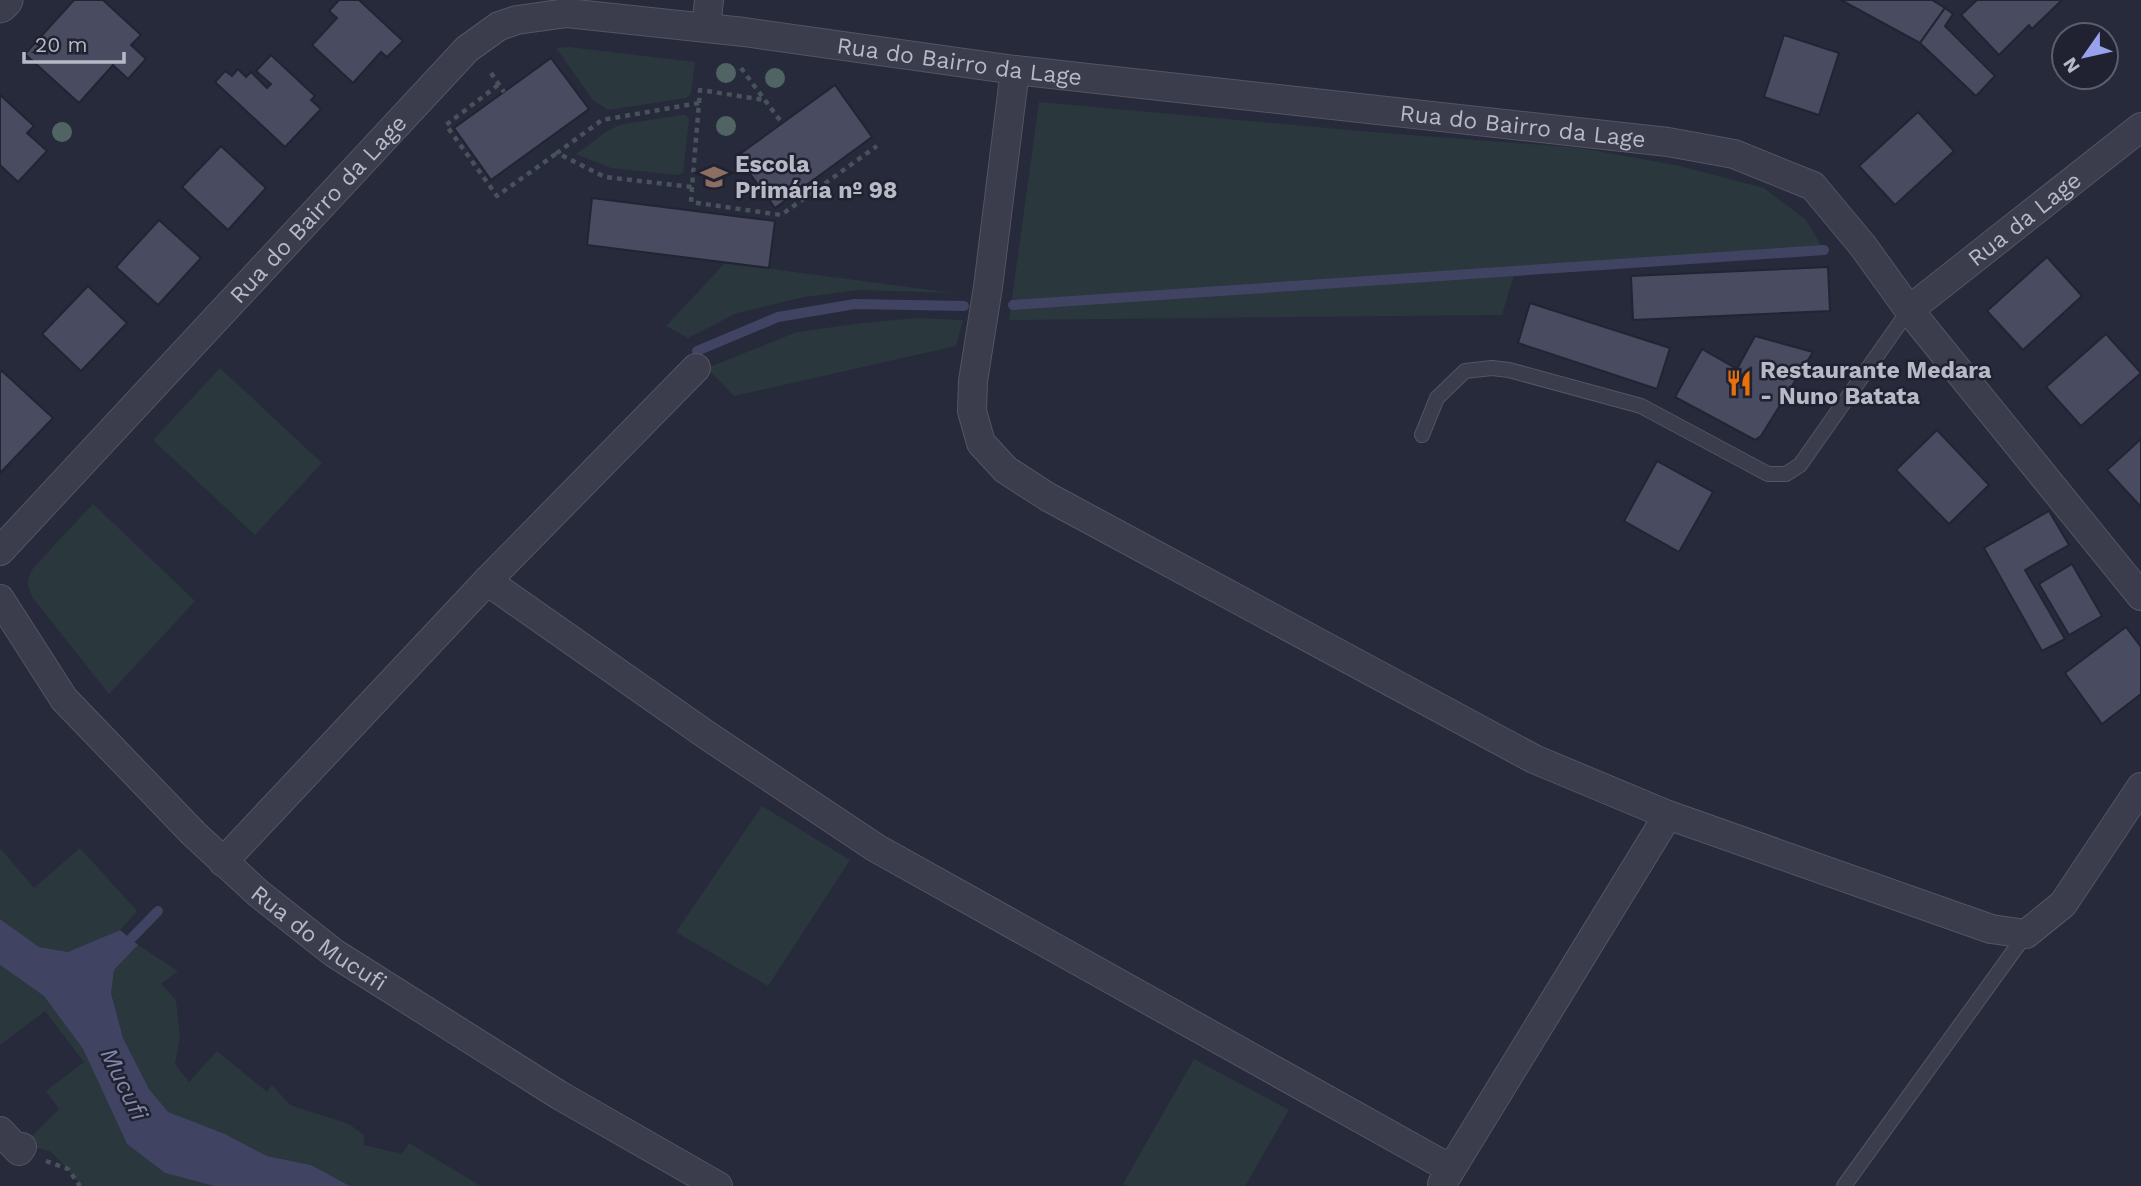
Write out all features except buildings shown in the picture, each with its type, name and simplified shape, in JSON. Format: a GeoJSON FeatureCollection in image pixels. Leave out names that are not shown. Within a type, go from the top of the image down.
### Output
{"type":"FeatureCollection","features":[{"type":"Feature","properties":{"kind":"street"},"geometry":{"type":"LineString","coordinates":[[0,5],[5,0]]}},
{"type":"Feature","properties":{"kind":"street","name":"Rua do Bairro da Lage"},"geometry":{"type":"LineString","coordinates":[[0,551],[467,50],[486,34],[517,20],[567,13],[707,14],[1015,70],[1654,141],[1734,154],[1813,186],[1863,246],[1909,310],[2141,596]]}},
{"type":"Feature","properties":{"kind":"street"},"geometry":{"type":"LineString","coordinates":[[1015,70],[972,411],[981,443],[1006,470],[1089,521],[1168,560],[1534,759],[1668,815],[1990,929],[2026,933],[2063,904],[2141,787]]}},
{"type":"Feature","properties":{"kind":"street","name":"Rua da Lage"},"geometry":{"type":"LineString","coordinates":[[1909,310],[2141,127]]}},
{"type":"Feature","properties":{"kind":"street"},"geometry":{"type":"LineString","coordinates":[[223,862],[487,581],[696,368]]}},
{"type":"Feature","properties":{"kind":"street"},"geometry":{"type":"LineString","coordinates":[[487,581],[708,736],[876,848],[1446,1178],[1668,815]]}},
{"type":"Feature","properties":{"kind":"street","name":"Rua do Mucufi"},"geometry":{"type":"LineString","coordinates":[[0,599],[64,699],[131,770],[258,893],[334,953],[559,1095],[718,1186]]}},
{"type":"Feature","properties":{"kind":"lane"},"geometry":{"type":"LineString","coordinates":[[1422,435],[1437,398],[1465,371],[1492,368],[1510,370],[1641,406],[1768,474],[1786,474],[1800,465],[1909,310]]}},
{"type":"Feature","properties":{"kind":"lane"},"geometry":{"type":"LineString","coordinates":[[1844,1186],[2026,933]]}},
{"type":"Feature","properties":{"kind":"path"},"geometry":{"type":"LineString","coordinates":[[741,68],[782,123]]}},
{"type":"Feature","properties":{"kind":"path"},"geometry":{"type":"LineString","coordinates":[[491,73],[504,92]]}},
{"type":"Feature","properties":{"kind":"path"},"geometry":{"type":"LineString","coordinates":[[498,85],[446,125],[497,196],[602,120],[699,103]]}},
{"type":"Feature","properties":{"kind":"path"},"geometry":{"type":"LineString","coordinates":[[765,100],[700,90],[691,202],[781,215],[877,146]]}},
{"type":"Feature","properties":{"kind":"path"},"geometry":{"type":"LineString","coordinates":[[556,153],[606,177],[692,187]]}},
{"type":"Feature","properties":{"kind":"path"},"geometry":{"type":"LineString","coordinates":[[14,1143],[68,1168],[80,1186]]}},
{"type":"Feature","properties":{"kind":"shaded area"},"geometry":{"type":"Polygon","coordinates":[[[569,47],[695,62],[691,94],[686,98],[608,110],[593,100],[556,48],[569,47]]]}},
{"type":"Feature","properties":{"kind":"shaded area"},"geometry":{"type":"Polygon","coordinates":[[[1039,102],[1581,148],[1680,166],[1764,188],[1806,220],[1824,250],[1515,271],[1502,315],[1009,320],[1039,102]]]}},
{"type":"Feature","properties":{"kind":"shaded area"},"geometry":{"type":"Polygon","coordinates":[[[686,115],[689,120],[683,173],[676,175],[611,168],[576,154],[619,125],[686,115]]]}},
{"type":"Feature","properties":{"kind":"shaded area"},"geometry":{"type":"Polygon","coordinates":[[[725,263],[954,293],[858,290],[805,297],[737,313],[688,338],[666,326],[725,263]]]}},
{"type":"Feature","properties":{"kind":"shaded area"},"geometry":{"type":"Polygon","coordinates":[[[917,318],[963,320],[956,346],[734,396],[707,368],[797,332],[917,318]]]}},
{"type":"Feature","properties":{"kind":"shaded area"},"geometry":{"type":"Polygon","coordinates":[[[220,368],[322,463],[255,535],[153,440],[220,368]]]}},
{"type":"Feature","properties":{"kind":"shaded area"},"geometry":{"type":"Polygon","coordinates":[[[93,504],[195,601],[109,694],[33,598],[28,585],[35,566],[93,504]]]}},
{"type":"Feature","properties":{"kind":"shaded area"},"geometry":{"type":"Polygon","coordinates":[[[762,806],[850,860],[768,986],[676,932],[762,806]]]}},
{"type":"Feature","properties":{"kind":"shaded area"},"geometry":{"type":"Polygon","coordinates":[[[0,848],[34,888],[80,848],[137,911],[120,930],[69,952],[39,947],[0,919],[0,848]]]}},
{"type":"Feature","properties":{"kind":"shaded area"},"geometry":{"type":"Polygon","coordinates":[[[138,945],[178,971],[161,984],[176,1000],[180,1036],[175,1064],[189,1082],[217,1051],[267,1092],[272,1085],[290,1105],[349,1124],[364,1135],[364,1145],[402,1154],[409,1143],[481,1186],[350,1186],[311,1165],[267,1156],[225,1134],[168,1113],[149,1089],[123,1038],[111,993],[114,970],[138,945]]]}},
{"type":"Feature","properties":{"kind":"shaded area"},"geometry":{"type":"Polygon","coordinates":[[[0,965],[44,996],[83,1049],[127,1144],[165,1173],[214,1186],[81,1186],[50,1151],[23,1145],[59,1109],[46,1091],[84,1062],[45,1011],[0,1045],[0,965]]]}},
{"type":"Feature","properties":{"kind":"shaded area"},"geometry":{"type":"Polygon","coordinates":[[[1194,1059],[1289,1110],[1245,1186],[1123,1184],[1194,1059]]]}},
{"type":"Feature","properties":{"kind":"water","name":"Mucufi"},"geometry":{"type":"Polygon","coordinates":[[[0,919],[39,947],[68,952],[120,930],[138,945],[114,970],[111,993],[123,1038],[149,1089],[168,1112],[225,1134],[267,1156],[311,1165],[350,1186],[214,1186],[165,1173],[127,1144],[83,1049],[44,996],[0,965],[0,919]]]}},
{"type":"Feature","properties":{"kind":"waterway"},"geometry":{"type":"LineString","coordinates":[[1013,305],[1824,250]]}},
{"type":"Feature","properties":{"kind":"waterway"},"geometry":{"type":"LineString","coordinates":[[697,351],[778,317],[855,304],[964,306]]}},
{"type":"Feature","properties":{"kind":"waterway"},"geometry":{"type":"LineString","coordinates":[[122,948],[158,911]]}},
{"type":"Feature","properties":{"kind":"place","name":"Escola Primária nº 98"},"geometry":{"type":"Point","coordinates":[714,177]}},
{"type":"Feature","properties":{"kind":"place","name":"Restaurante Medara - Nuno Batata"},"geometry":{"type":"Point","coordinates":[1739,383]}}]}
